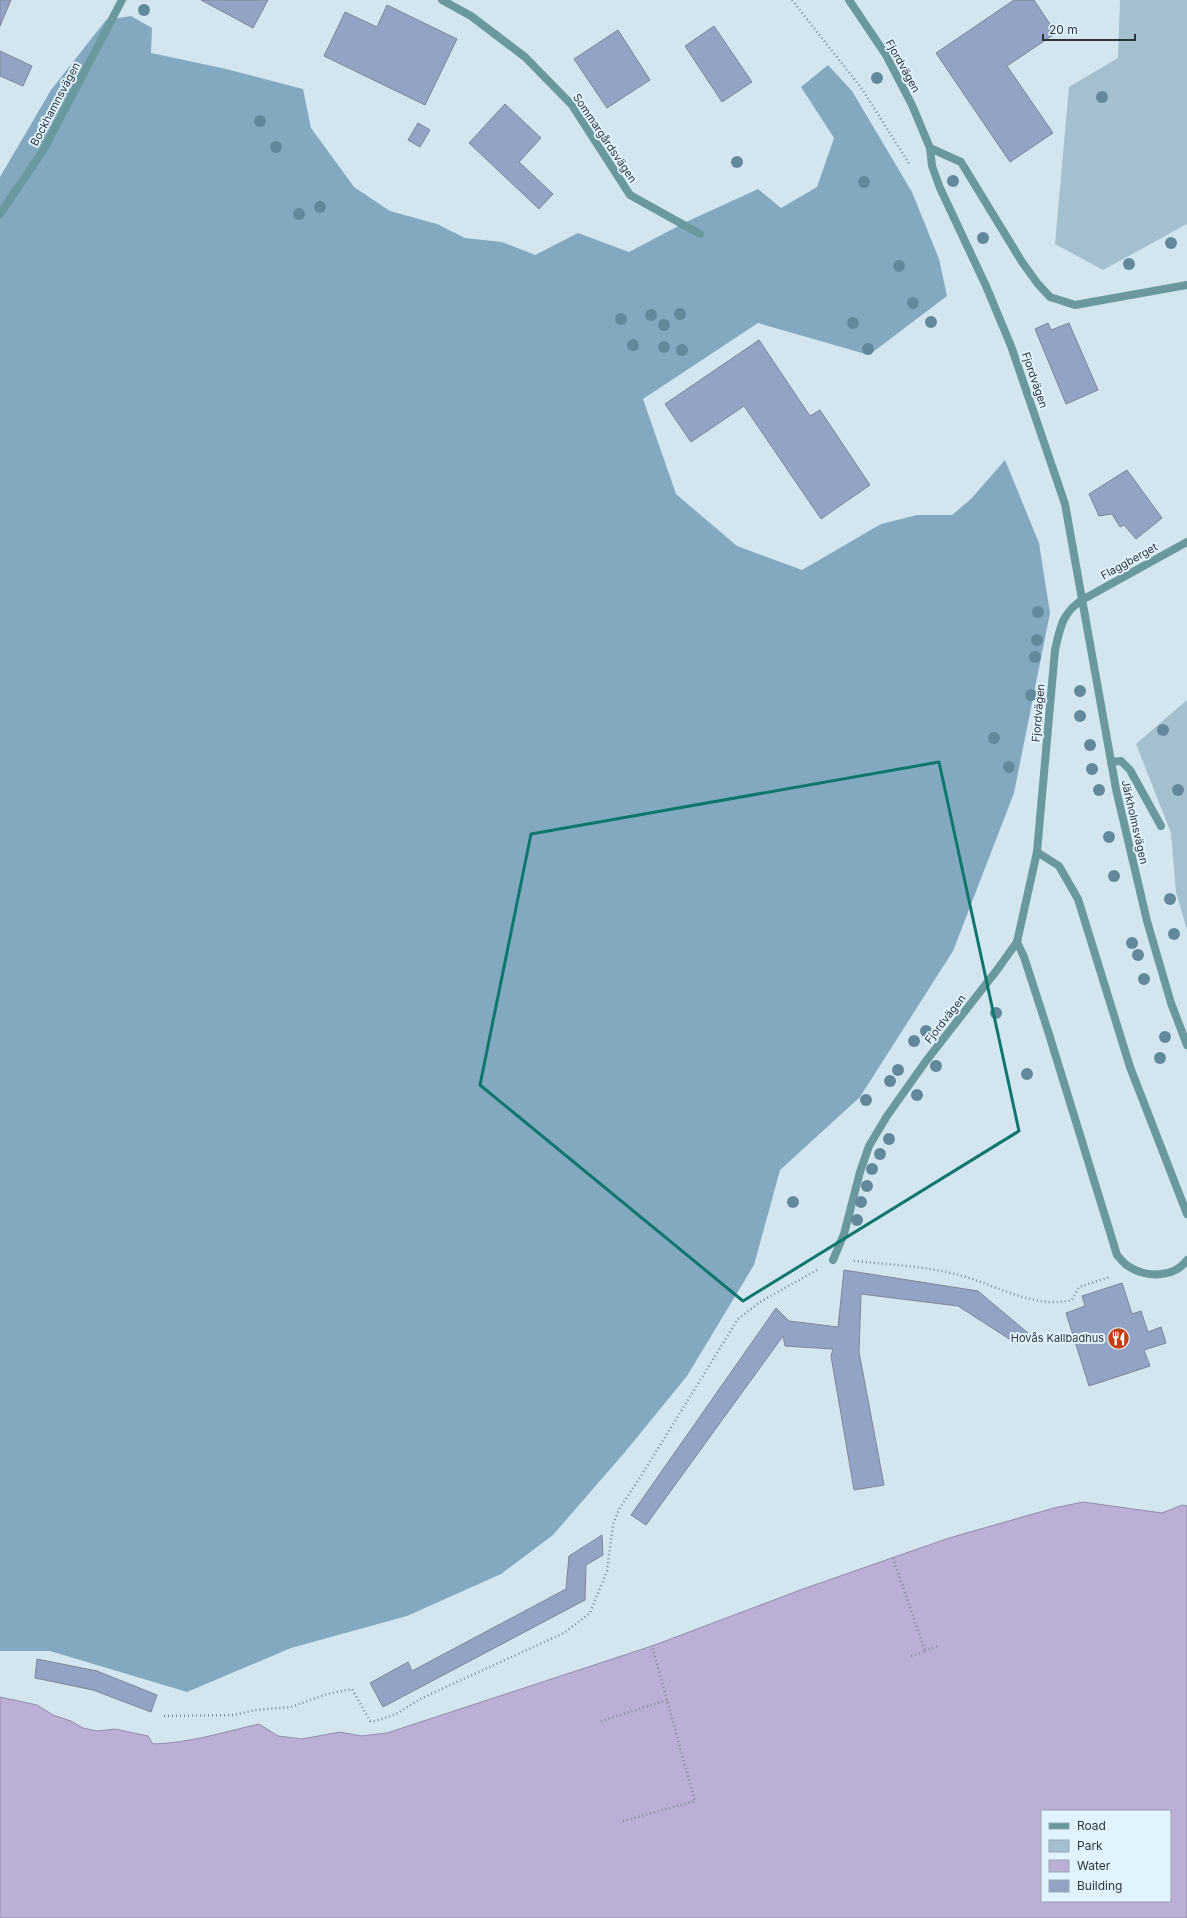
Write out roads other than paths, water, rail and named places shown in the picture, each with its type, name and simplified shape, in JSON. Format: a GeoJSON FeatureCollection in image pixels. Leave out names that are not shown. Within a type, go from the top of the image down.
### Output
{"type":"FeatureCollection","features":[{"type":"Feature","properties":{"kind":"street","name":"Bockhamnsvägen"},"geometry":{"type":"LineString","coordinates":[[0,214],[44,149],[122,0]]}},
{"type":"Feature","properties":{"kind":"street","name":"Sommargårdsvägen"},"geometry":{"type":"LineString","coordinates":[[442,0],[471,16],[525,57],[572,105],[630,195],[700,234]]}},
{"type":"Feature","properties":{"kind":"street","name":"Fjordvägen"},"geometry":{"type":"LineString","coordinates":[[833,1260],[844,1234],[860,1172],[869,1146],[926,1061],[1017,942],[1037,852],[1055,650],[1062,621],[1073,606],[1082,600],[1065,504],[1012,346],[986,286],[940,188],[932,166],[930,148],[912,106],[886,55],[849,0]]}},
{"type":"Feature","properties":{"kind":"street"},"geometry":{"type":"LineString","coordinates":[[930,148],[961,162],[987,208],[1038,284],[1050,297],[1075,305],[1187,286]]}},
{"type":"Feature","properties":{"kind":"street","name":"Flaggberget"},"geometry":{"type":"LineString","coordinates":[[1082,600],[1187,542]]}},
{"type":"Feature","properties":{"kind":"street","name":"Järkholmsvägen"},"geometry":{"type":"LineString","coordinates":[[1082,600],[1116,789],[1147,921],[1171,1003],[1187,1045]]}},
{"type":"Feature","properties":{"kind":"street"},"geometry":{"type":"LineString","coordinates":[[1112,762],[1121,761],[1130,770],[1161,826]]}},
{"type":"Feature","properties":{"kind":"street"},"geometry":{"type":"LineString","coordinates":[[1037,852],[1059,866],[1078,899],[1130,1066],[1187,1214]]}},
{"type":"Feature","properties":{"kind":"street"},"geometry":{"type":"LineString","coordinates":[[1017,942],[1024,957],[1048,1031],[1117,1255],[1127,1266],[1143,1273],[1162,1275],[1182,1267],[1187,1260]]}},
{"type":"Feature","properties":{"kind":"water"},"geometry":{"type":"Polygon","coordinates":[[[1083,1502],[1162,1513],[1182,1505],[1187,1506],[1187,1918],[0,1918],[0,1697],[37,1705],[53,1715],[71,1721],[83,1728],[97,1731],[115,1729],[148,1736],[153,1744],[180,1742],[259,1724],[278,1736],[302,1739],[340,1732],[361,1736],[387,1733],[652,1646],[803,1589],[949,1538],[1054,1508],[1083,1502]]]}},
{"type":"Feature","properties":{"kind":"place","name":"Hovås Kallbadhus"},"geometry":{"type":"Point","coordinates":[1119,1338]}}]}
